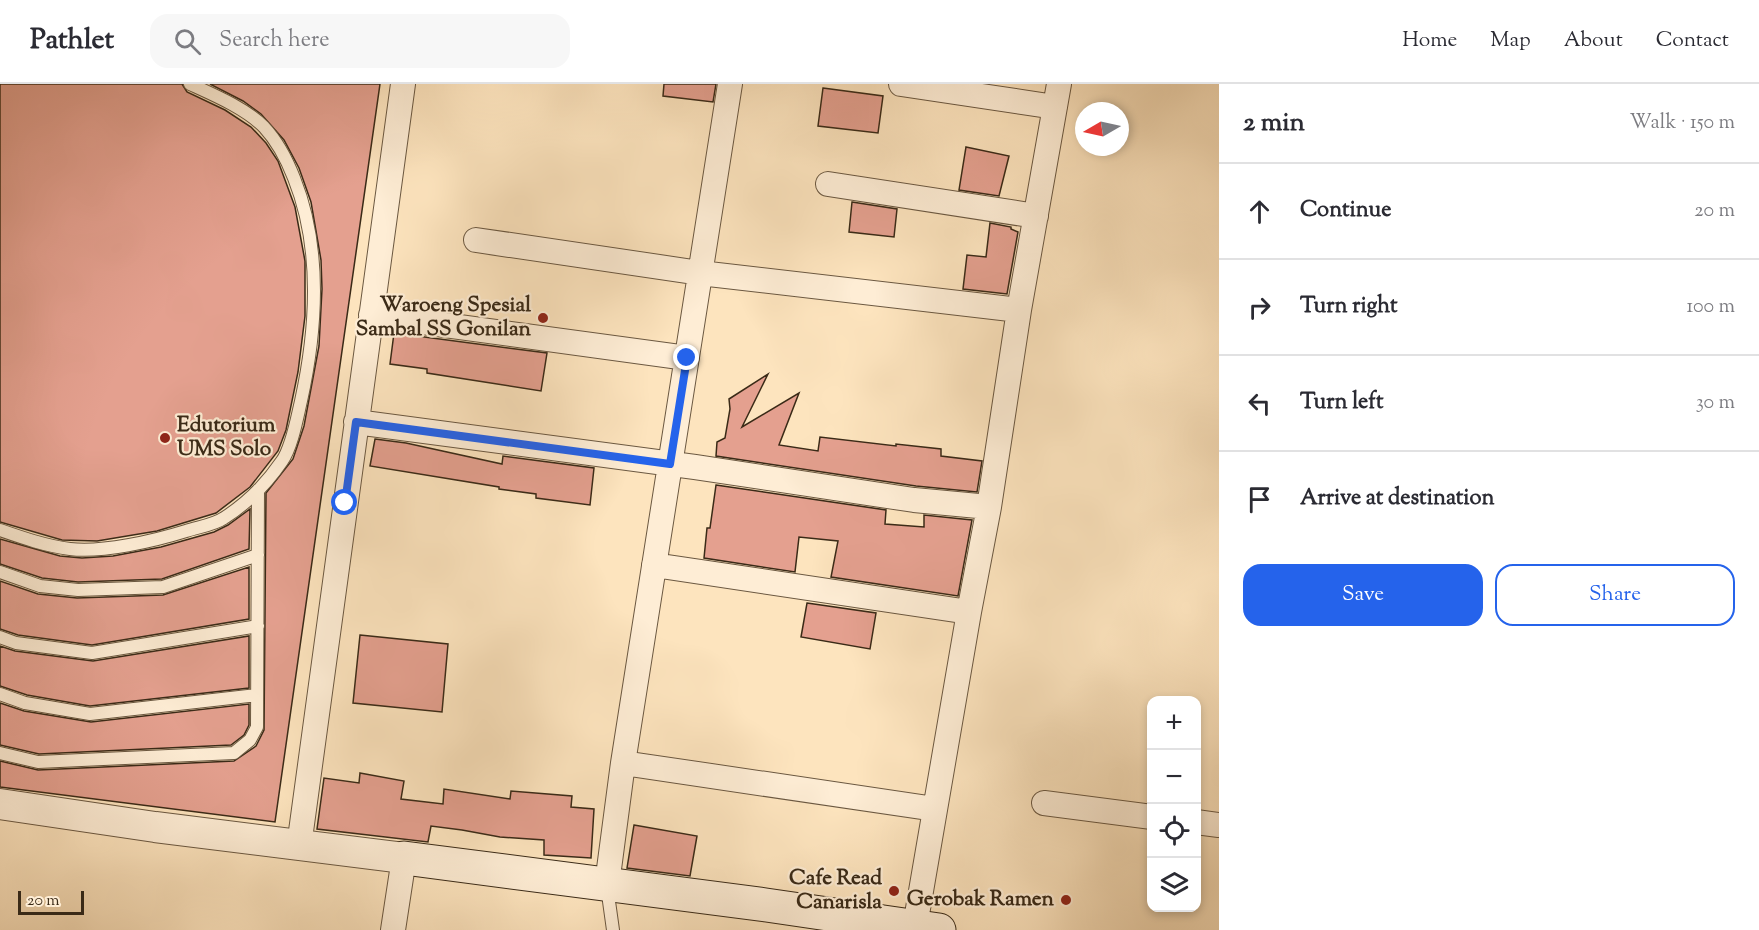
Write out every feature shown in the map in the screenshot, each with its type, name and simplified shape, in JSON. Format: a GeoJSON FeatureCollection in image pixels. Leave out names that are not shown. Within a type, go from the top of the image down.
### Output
{"type":"FeatureCollection","features":[{"type":"Feature","properties":{"kind":"main road"},"geometry":{"type":"LineString","coordinates":[[404,858],[923,929]]}},
{"type":"Feature","properties":{"kind":"street"},"geometry":{"type":"LineString","coordinates":[[299,846],[403,84]]}},
{"type":"Feature","properties":{"kind":"street"},"geometry":{"type":"LineString","coordinates":[[607,884],[623,763],[730,84]]}},
{"type":"Feature","properties":{"kind":"street"},"geometry":{"type":"LineString","coordinates":[[901,84],[1057,95],[1019,310],[989,507],[935,809],[923,929]]}},
{"type":"Feature","properties":{"kind":"street"},"geometry":{"type":"LineString","coordinates":[[828,184],[1036,216]]}},
{"type":"Feature","properties":{"kind":"street"},"geometry":{"type":"LineString","coordinates":[[476,240],[700,273],[1019,310]]}},
{"type":"Feature","properties":{"kind":"street"},"geometry":{"type":"LineString","coordinates":[[371,315],[687,358]]}},
{"type":"Feature","properties":{"kind":"street"},"geometry":{"type":"LineString","coordinates":[[356,422],[670,464],[914,500],[989,507]]}},
{"type":"Feature","properties":{"kind":"street"},"geometry":{"type":"LineString","coordinates":[[654,565],[969,612]]}},
{"type":"Feature","properties":{"kind":"street"},"geometry":{"type":"LineString","coordinates":[[623,763],[935,809]]}},
{"type":"Feature","properties":{"kind":"street"},"geometry":{"type":"LineString","coordinates":[[1044,803],[1147,816]]}},
{"type":"Feature","properties":{"kind":"street"},"geometry":{"type":"LineString","coordinates":[[0,804],[155,827],[404,858],[393,930]]}},
{"type":"Feature","properties":{"kind":"street"},"geometry":{"type":"LineString","coordinates":[[1201,823],[1219,825]]}},
{"type":"Feature","properties":{"kind":"lane"},"geometry":{"type":"LineString","coordinates":[[0,530],[28,540],[72,549],[115,547],[174,535],[223,519],[258,490],[284,459],[297,419],[307,370],[314,294],[311,236],[298,188],[286,158],[264,127],[224,99],[190,84]]}},
{"type":"Feature","properties":{"kind":"lane"},"geometry":{"type":"LineString","coordinates":[[0,753],[38,762],[234,753],[250,740],[257,727],[258,490]]}},
{"type":"Feature","properties":{"kind":"lane"},"geometry":{"type":"LineString","coordinates":[[0,572],[40,586],[78,590],[163,587],[258,555]]}},
{"type":"Feature","properties":{"kind":"lane"},"geometry":{"type":"LineString","coordinates":[[0,637],[16,643],[92,653],[258,626]]}},
{"type":"Feature","properties":{"kind":"lane"},"geometry":{"type":"LineString","coordinates":[[0,694],[25,703],[90,714],[257,695]]}},
{"type":"Feature","properties":{"kind":"lane"},"geometry":{"type":"LineString","coordinates":[[607,884],[613,930]]}},
{"type":"Feature","properties":{"kind":"building"},"geometry":{"type":"Polygon","coordinates":[[[0,84],[182,84],[187,92],[225,110],[251,127],[278,161],[295,207],[305,261],[305,316],[298,372],[286,430],[278,451],[250,487],[216,513],[157,531],[97,541],[62,540],[0,522],[0,84]]]}},
{"type":"Feature","properties":{"kind":"building"},"geometry":{"type":"Polygon","coordinates":[[[210,84],[380,84],[275,822],[0,787],[0,761],[38,770],[234,761],[256,746],[264,730],[266,493],[293,459],[304,426],[319,346],[321,260],[311,202],[299,168],[284,140],[261,114],[243,101],[210,84]]]}},
{"type":"Feature","properties":{"kind":"building"},"geometry":{"type":"Polygon","coordinates":[[[664,84],[716,84],[713,102],[663,96],[664,84]]]}},
{"type":"Feature","properties":{"kind":"building"},"geometry":{"type":"Polygon","coordinates":[[[823,88],[883,96],[878,133],[818,126],[823,88]]]}},
{"type":"Feature","properties":{"kind":"building"},"geometry":{"type":"Polygon","coordinates":[[[966,147],[1009,156],[999,196],[959,190],[966,147]]]}},
{"type":"Feature","properties":{"kind":"building"},"geometry":{"type":"Polygon","coordinates":[[[852,202],[897,209],[894,237],[849,232],[852,202]]]}},
{"type":"Feature","properties":{"kind":"building"},"geometry":{"type":"Polygon","coordinates":[[[990,223],[1011,227],[1018,232],[1007,294],[963,289],[967,255],[986,257],[990,223]]]}},
{"type":"Feature","properties":{"kind":"building"},"geometry":{"type":"Polygon","coordinates":[[[394,333],[547,353],[541,391],[427,373],[427,369],[390,364],[394,333]]]}},
{"type":"Feature","properties":{"kind":"building"},"geometry":{"type":"Polygon","coordinates":[[[768,374],[742,427],[799,393],[779,445],[818,451],[820,437],[941,449],[941,456],[982,461],[977,492],[916,486],[716,456],[717,442],[725,438],[730,409],[729,399],[768,374]]]}},
{"type":"Feature","properties":{"kind":"building"},"geometry":{"type":"Polygon","coordinates":[[[375,439],[406,443],[502,464],[503,456],[594,468],[590,505],[536,498],[536,494],[370,466],[375,439]]]}},
{"type":"Feature","properties":{"kind":"building"},"geometry":{"type":"Polygon","coordinates":[[[716,485],[886,510],[885,524],[924,527],[924,515],[972,520],[958,596],[831,577],[838,541],[799,537],[795,572],[704,558],[707,528],[710,528],[716,485]]]}},
{"type":"Feature","properties":{"kind":"building"},"geometry":{"type":"Polygon","coordinates":[[[250,509],[249,549],[162,579],[78,582],[42,578],[0,564],[0,539],[60,556],[82,558],[113,556],[161,547],[214,532],[250,509]]]}},
{"type":"Feature","properties":{"kind":"building"},"geometry":{"type":"Polygon","coordinates":[[[249,567],[249,619],[92,645],[18,635],[0,629],[0,581],[38,594],[77,598],[163,595],[249,567]]]}},
{"type":"Feature","properties":{"kind":"building"},"geometry":{"type":"Polygon","coordinates":[[[807,603],[876,613],[870,649],[801,637],[807,603]]]}},
{"type":"Feature","properties":{"kind":"building"},"geometry":{"type":"Polygon","coordinates":[[[360,635],[448,644],[442,712],[353,703],[360,635]]]}},
{"type":"Feature","properties":{"kind":"building"},"geometry":{"type":"Polygon","coordinates":[[[249,636],[249,688],[90,706],[27,695],[0,686],[0,646],[15,651],[93,661],[249,636]]]}},
{"type":"Feature","properties":{"kind":"building"},"geometry":{"type":"Polygon","coordinates":[[[0,703],[24,711],[91,722],[249,704],[249,725],[244,735],[231,745],[39,754],[0,745],[0,703]]]}},
{"type":"Feature","properties":{"kind":"building"},"geometry":{"type":"Polygon","coordinates":[[[360,773],[404,781],[401,799],[443,804],[444,789],[510,799],[511,791],[572,796],[571,807],[594,809],[591,858],[544,855],[544,840],[500,837],[431,826],[428,842],[317,829],[324,778],[359,783],[360,773]]]}},
{"type":"Feature","properties":{"kind":"building"},"geometry":{"type":"Polygon","coordinates":[[[634,825],[697,836],[690,876],[627,868],[634,825]]]}},
{"type":"Feature","properties":{"kind":"place","name":"Waroeng Spesial Sambal SS Gonilan"},"geometry":{"type":"Point","coordinates":[543,318]}},
{"type":"Feature","properties":{"kind":"place","name":"Edutorium UMS Solo"},"geometry":{"type":"Point","coordinates":[165,438]}},
{"type":"Feature","properties":{"kind":"place","name":"Cafe Read Canarisla"},"geometry":{"type":"Point","coordinates":[894,891]}},
{"type":"Feature","properties":{"kind":"place","name":"Gerobak Ramen"},"geometry":{"type":"Point","coordinates":[1066,900]}},
{"type":"Feature","properties":{"kind":"route"},"geometry":{"type":"LineString","coordinates":[[345,503],[356,422],[670,464],[687,358]]}}]}
